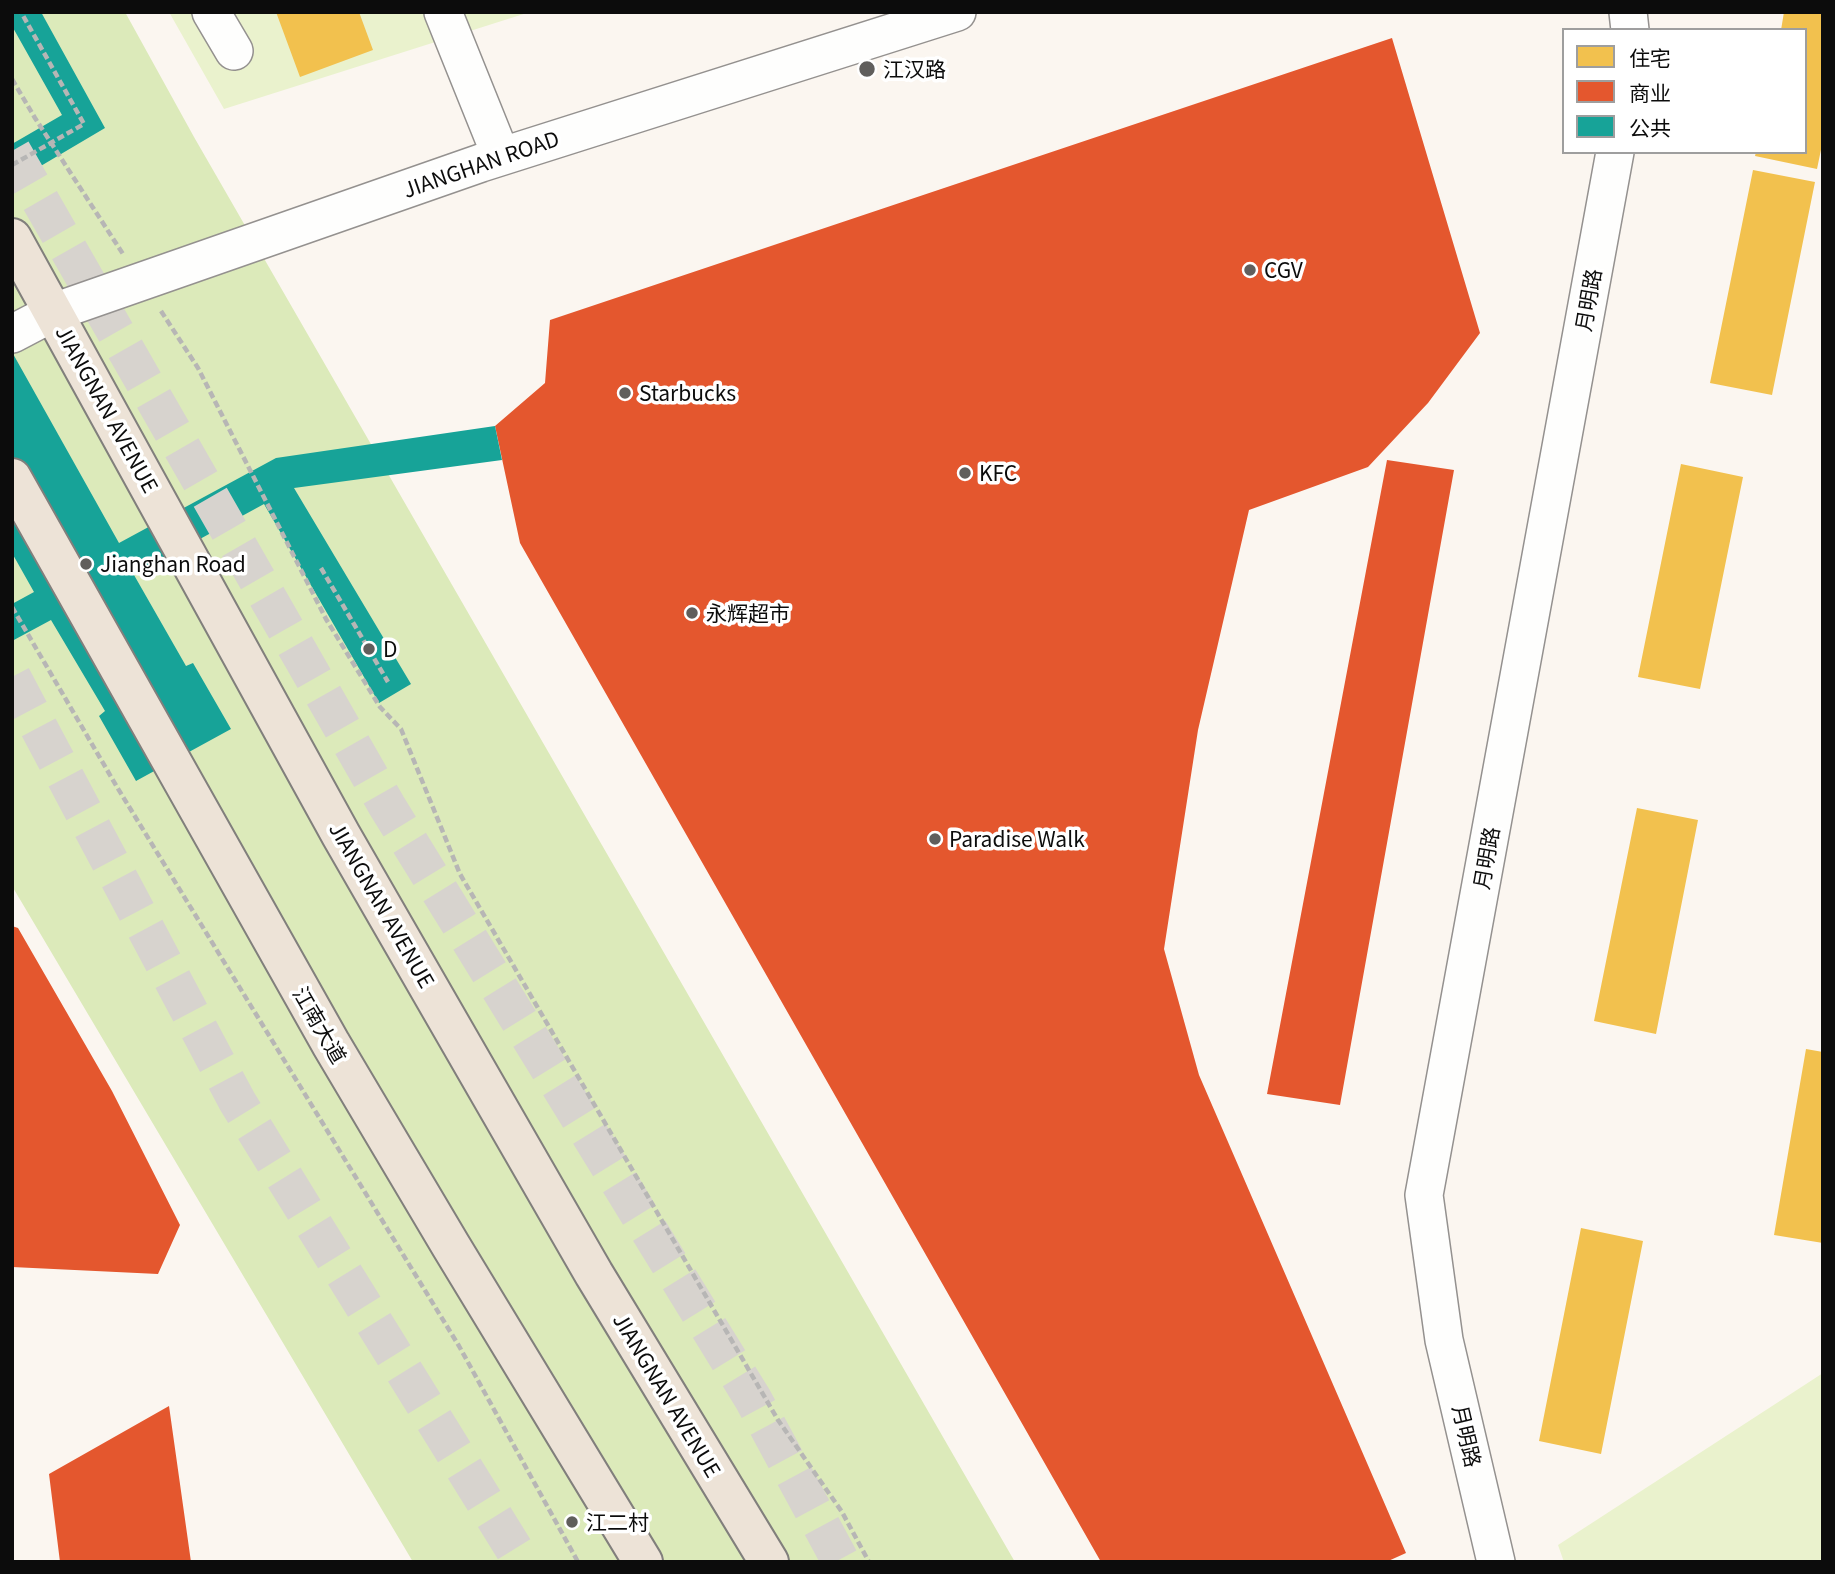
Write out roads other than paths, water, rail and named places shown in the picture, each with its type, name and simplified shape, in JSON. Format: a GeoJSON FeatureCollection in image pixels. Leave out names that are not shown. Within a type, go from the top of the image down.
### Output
{"type":"FeatureCollection","features":[{"type":"Feature","properties":{"kind":"main road","name":"JIANGNAN AVENUE"},"geometry":{"type":"LineString","coordinates":[[12,238],[341,835],[594,1275],[769,1562]]}},
{"type":"Feature","properties":{"kind":"main road","name":"江南大道"},"geometry":{"type":"LineString","coordinates":[[12,478],[331,1044],[643,1562]]}},
{"type":"Feature","properties":{"kind":"street"},"geometry":{"type":"LineString","coordinates":[[211,12],[234,51]]}},
{"type":"Feature","properties":{"kind":"street"},"geometry":{"type":"LineString","coordinates":[[443,12],[501,156]]}},
{"type":"Feature","properties":{"kind":"street","name":"JIANGHAN ROAD"},"geometry":{"type":"LineString","coordinates":[[12,334],[54,312],[501,156],[957,12]]}},
{"type":"Feature","properties":{"kind":"street","name":"月明路"},"geometry":{"type":"LineString","coordinates":[[1496,1562],[1444,1340],[1424,1195],[1615,154]]}},
{"type":"Feature","properties":{"kind":"tunnel"},"geometry":{"type":"LineString","coordinates":[[12,151],[387,806],[753,1399],[841,1562]]}},
{"type":"Feature","properties":{"kind":"tunnel"},"geometry":{"type":"LineString","coordinates":[[12,677],[237,1101],[522,1562]]}},
{"type":"Feature","properties":{"kind":"place","name":"江汉路"},"geometry":{"type":"Point","coordinates":[867,69]}},
{"type":"Feature","properties":{"kind":"place","name":"CGV"},"geometry":{"type":"Point","coordinates":[1250,270]}},
{"type":"Feature","properties":{"kind":"place","name":"Starbucks"},"geometry":{"type":"Point","coordinates":[625,393]}},
{"type":"Feature","properties":{"kind":"place","name":"KFC"},"geometry":{"type":"Point","coordinates":[965,473]}},
{"type":"Feature","properties":{"kind":"place","name":"Jianghan Road"},"geometry":{"type":"Point","coordinates":[86,564]}},
{"type":"Feature","properties":{"kind":"place","name":"永辉超市"},"geometry":{"type":"Point","coordinates":[692,613]}},
{"type":"Feature","properties":{"kind":"place","name":"D"},"geometry":{"type":"Point","coordinates":[369,649]}},
{"type":"Feature","properties":{"kind":"place","name":"Paradise Walk"},"geometry":{"type":"Point","coordinates":[935,839]}},
{"type":"Feature","properties":{"kind":"place","name":"江二村"},"geometry":{"type":"Point","coordinates":[572,1522]}}]}
